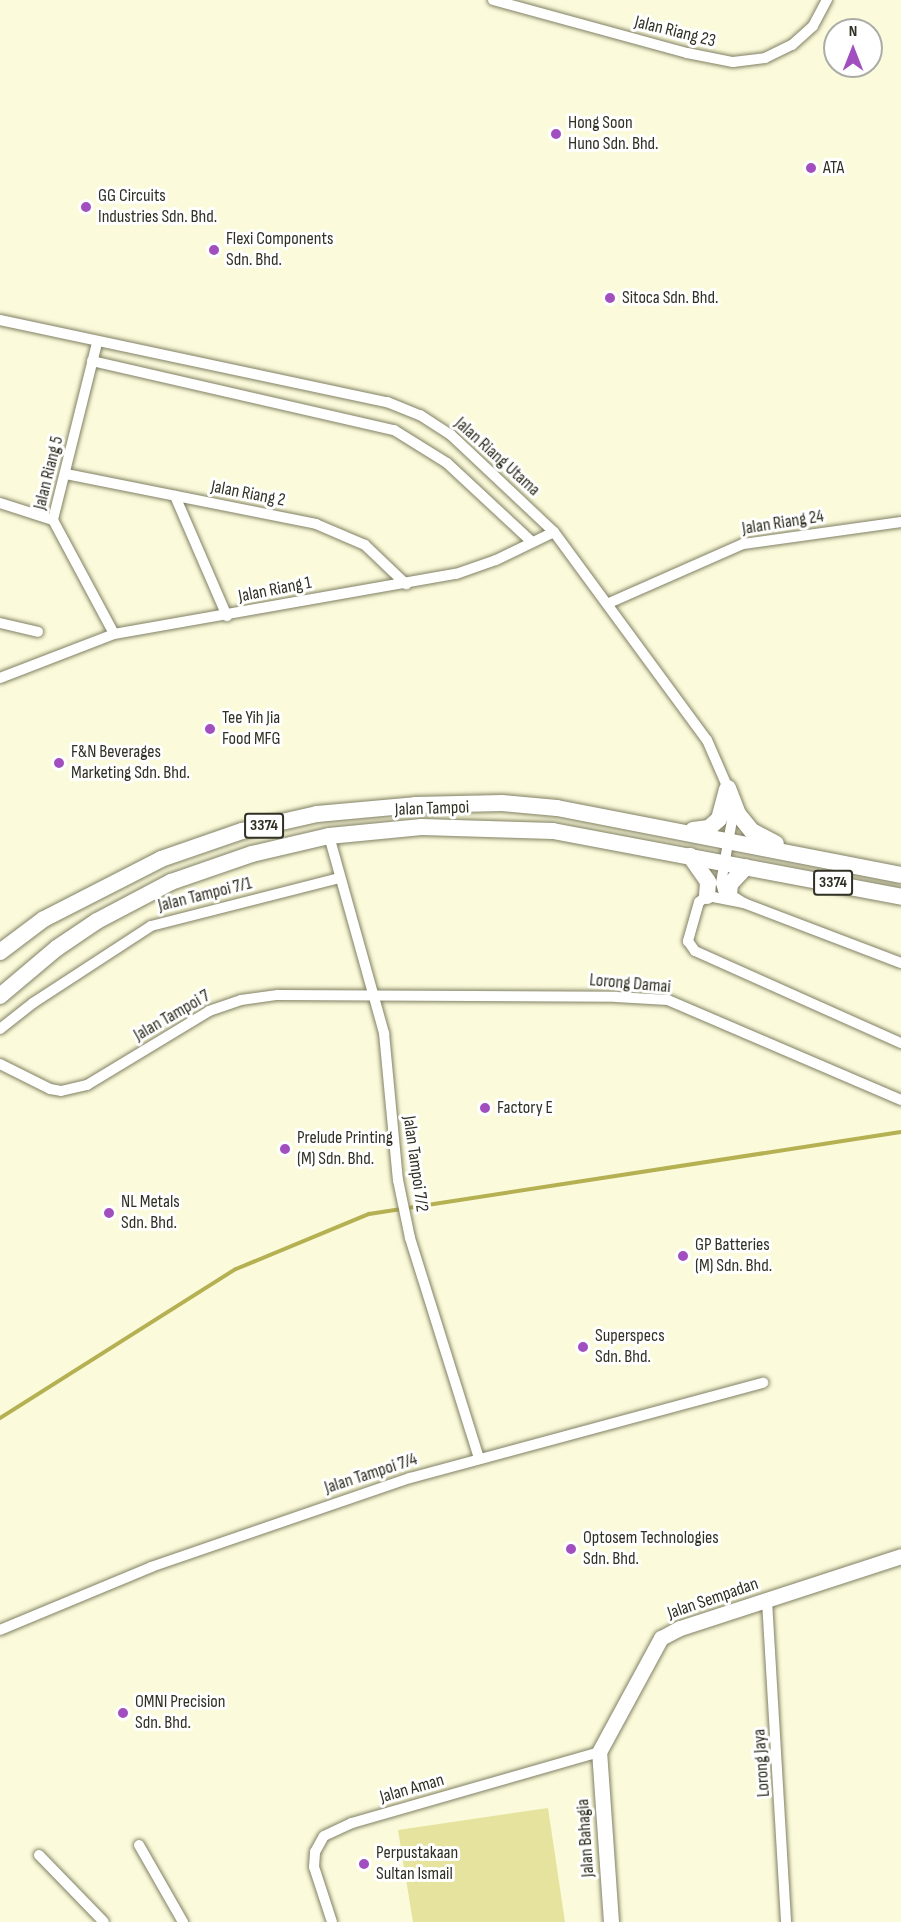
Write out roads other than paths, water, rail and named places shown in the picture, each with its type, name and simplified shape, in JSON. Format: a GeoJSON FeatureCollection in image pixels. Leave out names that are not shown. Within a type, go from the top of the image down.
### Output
{"type":"FeatureCollection","features":[{"type":"Feature","properties":{"kind":"main road"},"geometry":{"type":"LineString","coordinates":[[686,831],[709,828],[719,819],[728,788]]}},
{"type":"Feature","properties":{"kind":"main road"},"geometry":{"type":"LineString","coordinates":[[728,788],[738,814],[752,831],[790,852]]}},
{"type":"Feature","properties":{"kind":"main road","name":"Jalan Tampoi"},"geometry":{"type":"LineString","coordinates":[[0,952],[44,919],[161,859],[242,831],[317,814],[414,805],[502,803],[557,808],[686,831],[901,875]]}},
{"type":"Feature","properties":{"kind":"main road","name":"Jalan Tampoi"},"geometry":{"type":"LineString","coordinates":[[0,996],[57,948],[97,921],[171,882],[252,854],[329,836],[422,827],[512,828],[602,839],[901,897]]}},
{"type":"Feature","properties":{"kind":"main road"},"geometry":{"type":"LineString","coordinates":[[690,856],[708,882],[707,896]]}},
{"type":"Feature","properties":{"kind":"main road"},"geometry":{"type":"LineString","coordinates":[[736,899],[730,884],[746,867]]}},
{"type":"Feature","properties":{"kind":"street","name":"Jalan Riang 23"},"geometry":{"type":"LineString","coordinates":[[493,0],[687,53],[733,62],[754,61],[792,45],[813,26],[827,0]]}},
{"type":"Feature","properties":{"kind":"street","name":"Jalan Riang Utama"},"geometry":{"type":"LineString","coordinates":[[0,320],[97,343],[387,402],[420,415],[451,435],[554,532],[609,603],[707,740],[728,788],[732,820],[721,883],[736,899]]}},
{"type":"Feature","properties":{"kind":"street","name":"Jalan Riang 5"},"geometry":{"type":"LineString","coordinates":[[97,343],[53,520],[114,634]]}},
{"type":"Feature","properties":{"kind":"street"},"geometry":{"type":"LineString","coordinates":[[92,361],[239,392],[394,430],[447,463],[532,542]]}},
{"type":"Feature","properties":{"kind":"street"},"geometry":{"type":"LineString","coordinates":[[239,392],[243,371]]}},
{"type":"Feature","properties":{"kind":"street","name":"Jalan Riang 2"},"geometry":{"type":"LineString","coordinates":[[66,474],[316,524],[365,544],[406,584]]}},
{"type":"Feature","properties":{"kind":"street"},"geometry":{"type":"LineString","coordinates":[[175,496],[227,616]]}},
{"type":"Feature","properties":{"kind":"street"},"geometry":{"type":"LineString","coordinates":[[0,504],[53,520]]}},
{"type":"Feature","properties":{"kind":"street","name":"Jalan Riang 24"},"geometry":{"type":"LineString","coordinates":[[609,603],[743,544],[901,522]]}},
{"type":"Feature","properties":{"kind":"street","name":"Jalan Riang 1"},"geometry":{"type":"LineString","coordinates":[[0,678],[114,634],[456,574],[554,532]]}},
{"type":"Feature","properties":{"kind":"street"},"geometry":{"type":"LineString","coordinates":[[0,623],[38,632]]}},
{"type":"Feature","properties":{"kind":"street","name":"Jalan Tampoi 7/2"},"geometry":{"type":"LineString","coordinates":[[329,836],[384,1033],[398,1180],[410,1238],[479,1458]]}},
{"type":"Feature","properties":{"kind":"street","name":"Jalan Tampoi 7/1"},"geometry":{"type":"LineString","coordinates":[[0,1029],[33,1003],[151,926],[340,878]]}},
{"type":"Feature","properties":{"kind":"street"},"geometry":{"type":"LineString","coordinates":[[901,963],[736,899],[707,896],[699,902],[688,941],[695,951],[901,1043]]}},
{"type":"Feature","properties":{"kind":"street","name":"Jalan Tampoi 7"},"geometry":{"type":"LineString","coordinates":[[0,1064],[61,1091],[87,1085],[209,1011],[241,1000],[374,995]]}},
{"type":"Feature","properties":{"kind":"street","name":"Lorong Damai"},"geometry":{"type":"LineString","coordinates":[[374,995],[668,1000],[901,1100]]}},
{"type":"Feature","properties":{"kind":"street","name":"Jalan Tampoi 7/4"},"geometry":{"type":"LineString","coordinates":[[0,1630],[204,1548],[479,1458],[764,1383]]}},
{"type":"Feature","properties":{"kind":"street","name":"Jalan Sempadan"},"geometry":{"type":"LineString","coordinates":[[599,1752],[661,1638],[680,1628],[901,1556]]}},
{"type":"Feature","properties":{"kind":"street","name":"Lorong Jaya"},"geometry":{"type":"LineString","coordinates":[[767,1601],[786,1922]]}},
{"type":"Feature","properties":{"kind":"street","name":"Jalan Aman"},"geometry":{"type":"LineString","coordinates":[[332,1922],[314,1867],[315,1852],[324,1836],[352,1823],[599,1752]]}},
{"type":"Feature","properties":{"kind":"street","name":"Jalan Bahagia"},"geometry":{"type":"LineString","coordinates":[[599,1752],[611,1922]]}},
{"type":"Feature","properties":{"kind":"street"},"geometry":{"type":"LineString","coordinates":[[139,1845],[183,1922]]}},
{"type":"Feature","properties":{"kind":"street"},"geometry":{"type":"LineString","coordinates":[[39,1854],[104,1922]]}},
{"type":"Feature","properties":{"kind":"waterway"},"geometry":{"type":"LineString","coordinates":[[0,1418],[236,1269],[369,1214],[901,1132]]}},
{"type":"Feature","properties":{"kind":"place","name":"Hong Soon Huno Sdn. Bhd."},"geometry":{"type":"Point","coordinates":[556,134]}},
{"type":"Feature","properties":{"kind":"place","name":"ATA"},"geometry":{"type":"Point","coordinates":[811,168]}},
{"type":"Feature","properties":{"kind":"place","name":"GG Circuits Industries Sdn. Bhd."},"geometry":{"type":"Point","coordinates":[86,207]}},
{"type":"Feature","properties":{"kind":"place","name":"Flexi Components Sdn. Bhd."},"geometry":{"type":"Point","coordinates":[214,250]}},
{"type":"Feature","properties":{"kind":"place","name":"Sitoca Sdn. Bhd."},"geometry":{"type":"Point","coordinates":[610,298]}},
{"type":"Feature","properties":{"kind":"place","name":"Tee Yih Jia Food MFG"},"geometry":{"type":"Point","coordinates":[210,729]}},
{"type":"Feature","properties":{"kind":"place","name":"F&N Beverages Marketing Sdn. Bhd."},"geometry":{"type":"Point","coordinates":[59,763]}},
{"type":"Feature","properties":{"kind":"place","name":"Factory E"},"geometry":{"type":"Point","coordinates":[485,1108]}},
{"type":"Feature","properties":{"kind":"place","name":"Prelude Printing (M) Sdn. Bhd."},"geometry":{"type":"Point","coordinates":[285,1149]}},
{"type":"Feature","properties":{"kind":"place","name":"NL Metals Sdn. Bhd."},"geometry":{"type":"Point","coordinates":[109,1213]}},
{"type":"Feature","properties":{"kind":"place","name":"GP Batteries (M) Sdn. Bhd."},"geometry":{"type":"Point","coordinates":[683,1256]}},
{"type":"Feature","properties":{"kind":"place","name":"Superspecs Sdn. Bhd."},"geometry":{"type":"Point","coordinates":[583,1347]}},
{"type":"Feature","properties":{"kind":"place","name":"Optosem Technologies Sdn. Bhd."},"geometry":{"type":"Point","coordinates":[571,1549]}},
{"type":"Feature","properties":{"kind":"place","name":"OMNI Precision Sdn. Bhd."},"geometry":{"type":"Point","coordinates":[123,1713]}},
{"type":"Feature","properties":{"kind":"place","name":"Perpustakaan Sultan Ismail"},"geometry":{"type":"Point","coordinates":[364,1864]}}]}
